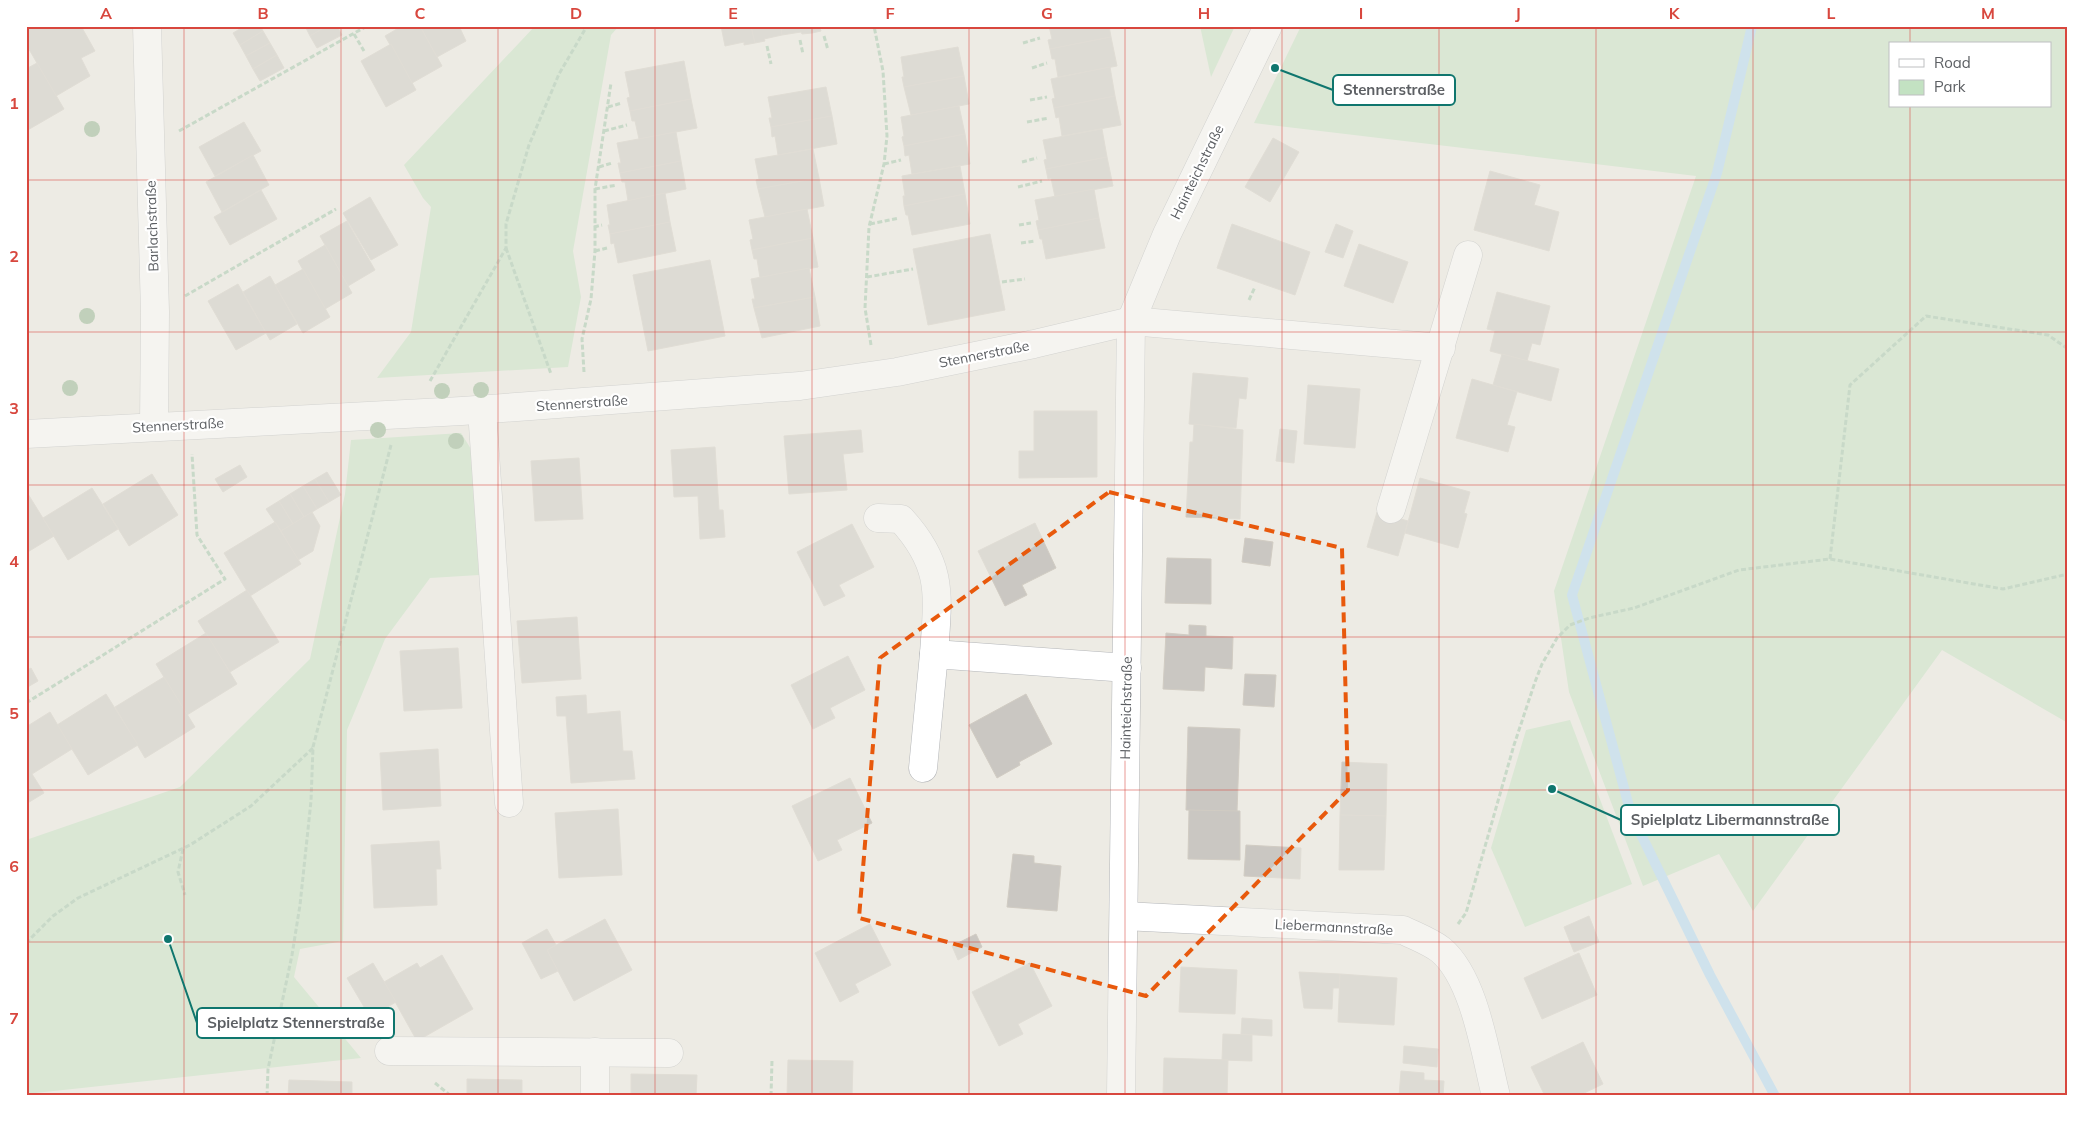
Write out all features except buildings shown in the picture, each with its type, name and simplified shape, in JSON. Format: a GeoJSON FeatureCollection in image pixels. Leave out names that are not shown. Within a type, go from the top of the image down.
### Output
{"type":"FeatureCollection","features":[{"type":"Feature","properties":{"kind":"street","name":"Barlachstraße"},"geometry":{"type":"LineString","coordinates":[[147,26],[155,312],[154,426]]}},
{"type":"Feature","properties":{"kind":"street","name":"Hainteichstraße"},"geometry":{"type":"LineString","coordinates":[[1121,1096],[1131,321],[1167,234],[1268,26]]}},
{"type":"Feature","properties":{"kind":"street"},"geometry":{"type":"LineString","coordinates":[[1391,509],[1468,255]]}},
{"type":"Feature","properties":{"kind":"street"},"geometry":{"type":"LineString","coordinates":[[1131,321],[1441,348]]}},
{"type":"Feature","properties":{"kind":"street","name":"Stennerstraße"},"geometry":{"type":"LineString","coordinates":[[26,434],[482,410],[744,392],[878,375],[1034,344],[1131,321]]}},
{"type":"Feature","properties":{"kind":"street"},"geometry":{"type":"LineString","coordinates":[[482,410],[509,803]]}},
{"type":"Feature","properties":{"kind":"street"},"geometry":{"type":"LineString","coordinates":[[878,518],[901,519],[917,536],[928,557],[938,595],[923,768]]}},
{"type":"Feature","properties":{"kind":"street"},"geometry":{"type":"LineString","coordinates":[[934,654],[1127,668]]}},
{"type":"Feature","properties":{"kind":"street","name":"Liebermannstraße"},"geometry":{"type":"LineString","coordinates":[[1124,916],[1403,930],[1440,950],[1464,979],[1496,1096]]}},
{"type":"Feature","properties":{"kind":"street"},"geometry":{"type":"LineString","coordinates":[[389,1051],[670,1052]]}},
{"type":"Feature","properties":{"kind":"street"},"geometry":{"type":"LineString","coordinates":[[595,1052],[595,1096]]}},
{"type":"Feature","properties":{"kind":"path"},"geometry":{"type":"LineString","coordinates":[[149,148],[366,26]]}},
{"type":"Feature","properties":{"kind":"path"},"geometry":{"type":"LineString","coordinates":[[574,404],[506,248],[506,224],[529,145],[559,74],[587,26]]}},
{"type":"Feature","properties":{"kind":"path"},"geometry":{"type":"LineString","coordinates":[[874,26],[883,71],[887,136],[884,164],[870,224],[867,277],[867,325],[878,375]]}},
{"type":"Feature","properties":{"kind":"path"},"geometry":{"type":"LineString","coordinates":[[354,34],[364,51]]}},
{"type":"Feature","properties":{"kind":"path"},"geometry":{"type":"LineString","coordinates":[[824,36],[828,50]]}},
{"type":"Feature","properties":{"kind":"path"},"geometry":{"type":"LineString","coordinates":[[1023,43],[1040,38]]}},
{"type":"Feature","properties":{"kind":"path"},"geometry":{"type":"LineString","coordinates":[[800,40],[804,54]]}},
{"type":"Feature","properties":{"kind":"path"},"geometry":{"type":"LineString","coordinates":[[767,46],[771,64]]}},
{"type":"Feature","properties":{"kind":"path"},"geometry":{"type":"LineString","coordinates":[[1032,68],[1047,63]]}},
{"type":"Feature","properties":{"kind":"path"},"geometry":{"type":"LineString","coordinates":[[574,404],[582,339],[591,299],[595,189],[612,83]]}},
{"type":"Feature","properties":{"kind":"path"},"geometry":{"type":"LineString","coordinates":[[1030,100],[1046,97]]}},
{"type":"Feature","properties":{"kind":"path"},"geometry":{"type":"LineString","coordinates":[[608,107],[622,103]]}},
{"type":"Feature","properties":{"kind":"path"},"geometry":{"type":"LineString","coordinates":[[1027,122],[1049,118]]}},
{"type":"Feature","properties":{"kind":"path"},"geometry":{"type":"LineString","coordinates":[[604,130],[627,125]]}},
{"type":"Feature","properties":{"kind":"path"},"geometry":{"type":"LineString","coordinates":[[1022,162],[1037,158]]}},
{"type":"Feature","properties":{"kind":"path"},"geometry":{"type":"LineString","coordinates":[[884,164],[901,160]]}},
{"type":"Feature","properties":{"kind":"path"},"geometry":{"type":"LineString","coordinates":[[598,167],[612,163]]}},
{"type":"Feature","properties":{"kind":"path"},"geometry":{"type":"LineString","coordinates":[[1018,187],[1042,181]]}},
{"type":"Feature","properties":{"kind":"path"},"geometry":{"type":"LineString","coordinates":[[595,189],[617,184]]}},
{"type":"Feature","properties":{"kind":"path"},"geometry":{"type":"LineString","coordinates":[[155,312],[336,209]]}},
{"type":"Feature","properties":{"kind":"path"},"geometry":{"type":"LineString","coordinates":[[870,224],[899,218]]}},
{"type":"Feature","properties":{"kind":"path"},"geometry":{"type":"LineString","coordinates":[[1019,225],[1031,223]]}},
{"type":"Feature","properties":{"kind":"path"},"geometry":{"type":"LineString","coordinates":[[594,227],[602,225]]}},
{"type":"Feature","properties":{"kind":"path"},"geometry":{"type":"LineString","coordinates":[[1021,243],[1035,241]]}},
{"type":"Feature","properties":{"kind":"path"},"geometry":{"type":"LineString","coordinates":[[430,381],[506,248]]}},
{"type":"Feature","properties":{"kind":"path"},"geometry":{"type":"LineString","coordinates":[[594,251],[607,248]]}},
{"type":"Feature","properties":{"kind":"path"},"geometry":{"type":"LineString","coordinates":[[867,277],[913,269]]}},
{"type":"Feature","properties":{"kind":"path"},"geometry":{"type":"LineString","coordinates":[[1002,282],[1025,279]]}},
{"type":"Feature","properties":{"kind":"path"},"geometry":{"type":"LineString","coordinates":[[1830,559],[1850,385],[1926,316],[2048,335],[2068,349]]}},
{"type":"Feature","properties":{"kind":"path"},"geometry":{"type":"LineString","coordinates":[[26,703],[225,580],[197,535],[190,424]]}},
{"type":"Feature","properties":{"kind":"path"},"geometry":{"type":"LineString","coordinates":[[267,1096],[268,1069],[292,955],[300,905],[311,801],[313,748],[391,444]]}},
{"type":"Feature","properties":{"kind":"path"},"geometry":{"type":"LineString","coordinates":[[1440,950],[1466,913],[1514,745],[1542,664],[1557,638],[1570,625],[1589,618],[1634,608],[1739,570],[1830,559],[2003,589],[2068,574]]}},
{"type":"Feature","properties":{"kind":"path"},"geometry":{"type":"LineString","coordinates":[[26,943],[53,916],[78,898],[183,848],[251,806],[313,748]]}},
{"type":"Feature","properties":{"kind":"path"},"geometry":{"type":"LineString","coordinates":[[183,848],[178,872],[185,894]]}},
{"type":"Feature","properties":{"kind":"path"},"geometry":{"type":"LineString","coordinates":[[771,1096],[772,1060]]}},
{"type":"Feature","properties":{"kind":"highlighted area"},"geometry":{"type":"Polygon","coordinates":[[[1109,492],[1342,548],[1348,790],[1146,996],[859,918],[880,658],[1109,492]]]}},
{"type":"Feature","properties":{"kind":"green space"},"geometry":{"type":"Polygon","coordinates":[[[535,26],[619,26],[611,35],[573,251],[581,297],[568,367],[377,378],[411,332],[431,207],[423,198],[404,165],[535,26]]]}},
{"type":"Feature","properties":{"kind":"green space"},"geometry":{"type":"Polygon","coordinates":[[[1200,26],[1235,26],[1211,77],[1200,26]]]}},
{"type":"Feature","properties":{"kind":"green space"},"geometry":{"type":"Polygon","coordinates":[[[1301,26],[2068,26],[2068,723],[1942,650],[1753,911],[1719,854],[1643,886],[1569,692],[1554,591],[1696,176],[1254,123],[1301,26]]]}},
{"type":"Feature","properties":{"kind":"green space"},"geometry":{"type":"Polygon","coordinates":[[[461,433],[471,449],[479,575],[430,578],[385,639],[347,730],[343,941],[300,949],[294,977],[361,1058],[26,1094],[26,840],[180,787],[310,659],[345,494],[351,440],[461,433]]]}},
{"type":"Feature","properties":{"kind":"green space"},"geometry":{"type":"Polygon","coordinates":[[[1570,720],[1632,884],[1525,927],[1491,848],[1526,730],[1570,720]]]}},
{"type":"Feature","properties":{"kind":"waterway"},"geometry":{"type":"LineString","coordinates":[[1752,26],[1717,173],[1572,595],[1631,814],[1710,975],[1775,1096]]}},
{"type":"Feature","properties":{"kind":"place","name":"Stennerstraße"},"geometry":{"type":"Point","coordinates":[1275,68]}},
{"type":"Feature","properties":{"kind":"place","name":"Spielplatz Libermannstraße"},"geometry":{"type":"Point","coordinates":[1552,789]}},
{"type":"Feature","properties":{"kind":"place","name":"Spielplatz Stennerstraße"},"geometry":{"type":"Point","coordinates":[168,939]}}]}
